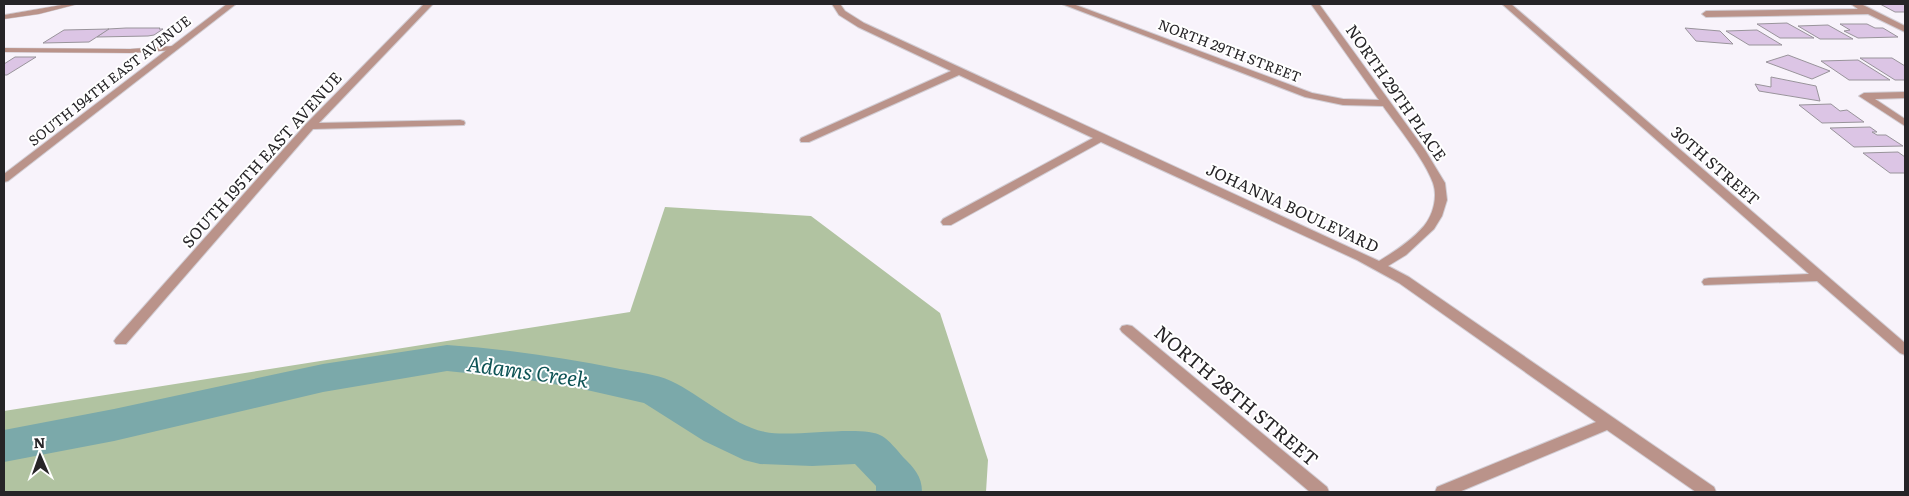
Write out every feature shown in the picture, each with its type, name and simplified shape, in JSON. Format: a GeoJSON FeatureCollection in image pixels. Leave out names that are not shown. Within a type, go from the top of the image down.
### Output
{"type":"FeatureCollection","features":[{"type":"Feature","properties":{"kind":"street","name":"SOUTH 194TH EAST AVENUE"},"geometry":{"type":"LineString","coordinates":[[4,179],[232,4]]}},
{"type":"Feature","properties":{"kind":"street","name":"SOUTH 195TH EAST AVENUE"},"geometry":{"type":"LineString","coordinates":[[121,340],[310,126],[429,4]]}},
{"type":"Feature","properties":{"kind":"street","name":"JOHANNA BOULEVARD"},"geometry":{"type":"LineString","coordinates":[[836,4],[842,13],[861,25],[1404,280],[1708,492]]}},
{"type":"Feature","properties":{"kind":"street","name":"NORTH 29TH STREET"},"geometry":{"type":"LineString","coordinates":[[1066,4],[1309,95],[1343,102],[1387,103]]}},
{"type":"Feature","properties":{"kind":"street","name":"NORTH 29TH PLACE"},"geometry":{"type":"LineString","coordinates":[[1315,4],[1387,103],[1431,168],[1438,183],[1441,200],[1436,216],[1428,229],[1402,252],[1379,267]]}},
{"type":"Feature","properties":{"kind":"street","name":"30TH STREET"},"geometry":{"type":"LineString","coordinates":[[1506,4],[1905,350]]}},
{"type":"Feature","properties":{"kind":"street"},"geometry":{"type":"LineString","coordinates":[[1855,4],[1905,29]]}},
{"type":"Feature","properties":{"kind":"street"},"geometry":{"type":"LineString","coordinates":[[1706,14],[1869,11]]}},
{"type":"Feature","properties":{"kind":"street"},"geometry":{"type":"LineString","coordinates":[[805,140],[960,72]]}},
{"type":"Feature","properties":{"kind":"street"},"geometry":{"type":"LineString","coordinates":[[1905,94],[1864,96],[1905,122]]}},
{"type":"Feature","properties":{"kind":"street"},"geometry":{"type":"LineString","coordinates":[[310,126],[460,123]]}},
{"type":"Feature","properties":{"kind":"street"},"geometry":{"type":"LineString","coordinates":[[947,222],[1101,138]]}},
{"type":"Feature","properties":{"kind":"street"},"geometry":{"type":"LineString","coordinates":[[1709,282],[1821,277]]}},
{"type":"Feature","properties":{"kind":"street","name":"NORTH 28TH STREET"},"geometry":{"type":"LineString","coordinates":[[1127,329],[1321,492]]}},
{"type":"Feature","properties":{"kind":"street"},"geometry":{"type":"LineString","coordinates":[[1443,492],[1608,423]]}},
{"type":"Feature","properties":{"kind":"lane"},"geometry":{"type":"LineString","coordinates":[[4,17],[75,4]]}},
{"type":"Feature","properties":{"kind":"lane"},"geometry":{"type":"LineString","coordinates":[[4,50],[173,48]]}},
{"type":"Feature","properties":{"kind":"green space"},"geometry":{"type":"Polygon","coordinates":[[[665,207],[811,216],[940,313],[988,460],[986,492],[4,492],[4,411],[630,312],[665,207]]]}},
{"type":"Feature","properties":{"kind":"building"},"geometry":{"type":"Polygon","coordinates":[[[1880,4],[1905,4],[1905,12],[1895,12],[1880,4]]]}},
{"type":"Feature","properties":{"kind":"building"},"geometry":{"type":"Polygon","coordinates":[[[1787,23],[1814,38],[1780,38],[1757,24],[1787,23]]]}},
{"type":"Feature","properties":{"kind":"building"},"geometry":{"type":"Polygon","coordinates":[[[1840,24],[1867,24],[1875,28],[1883,28],[1898,37],[1858,38],[1844,31],[1850,30],[1840,24]]]}},
{"type":"Feature","properties":{"kind":"building"},"geometry":{"type":"Polygon","coordinates":[[[1828,25],[1853,39],[1820,39],[1798,26],[1828,25]]]}},
{"type":"Feature","properties":{"kind":"building"},"geometry":{"type":"Polygon","coordinates":[[[1685,28],[1720,31],[1733,44],[1696,41],[1685,28]]]}},
{"type":"Feature","properties":{"kind":"building"},"geometry":{"type":"Polygon","coordinates":[[[108,29],[163,29],[154,35],[148,36],[97,37],[108,29]]]}},
{"type":"Feature","properties":{"kind":"building"},"geometry":{"type":"Polygon","coordinates":[[[109,29],[89,42],[43,43],[64,30],[109,29]]]}},
{"type":"Feature","properties":{"kind":"building"},"geometry":{"type":"Polygon","coordinates":[[[1757,30],[1782,45],[1749,45],[1726,31],[1757,30]]]}},
{"type":"Feature","properties":{"kind":"building"},"geometry":{"type":"Polygon","coordinates":[[[1788,55],[1830,71],[1812,79],[1766,62],[1788,55]]]}},
{"type":"Feature","properties":{"kind":"building"},"geometry":{"type":"Polygon","coordinates":[[[15,57],[36,57],[4,75],[4,64],[15,57]]]}},
{"type":"Feature","properties":{"kind":"building"},"geometry":{"type":"Polygon","coordinates":[[[1860,58],[1892,58],[1905,66],[1905,80],[1895,80],[1860,58]]]}},
{"type":"Feature","properties":{"kind":"building"},"geometry":{"type":"Polygon","coordinates":[[[1858,60],[1890,80],[1849,80],[1821,61],[1858,60]]]}},
{"type":"Feature","properties":{"kind":"building"},"geometry":{"type":"Polygon","coordinates":[[[1771,77],[1816,86],[1820,101],[1759,91],[1755,84],[1771,87],[1771,77]]]}},
{"type":"Feature","properties":{"kind":"building"},"geometry":{"type":"Polygon","coordinates":[[[1831,104],[1840,111],[1847,110],[1864,122],[1822,123],[1799,105],[1831,104]]]}},
{"type":"Feature","properties":{"kind":"building"},"geometry":{"type":"Polygon","coordinates":[[[1870,127],[1877,132],[1872,132],[1877,135],[1886,135],[1903,146],[1854,147],[1830,128],[1870,127]]]}},
{"type":"Feature","properties":{"kind":"building"},"geometry":{"type":"Polygon","coordinates":[[[1898,152],[1905,157],[1905,173],[1890,173],[1863,153],[1898,152]]]}},
{"type":"Feature","properties":{"kind":"waterway","name":"Adams Creek"},"geometry":{"type":"LineString","coordinates":[[4,446],[114,425],[323,378],[447,358],[516,364],[578,374],[656,391],[719,430],[760,448],[812,450],[866,447],[899,481],[899,492]]}}]}
